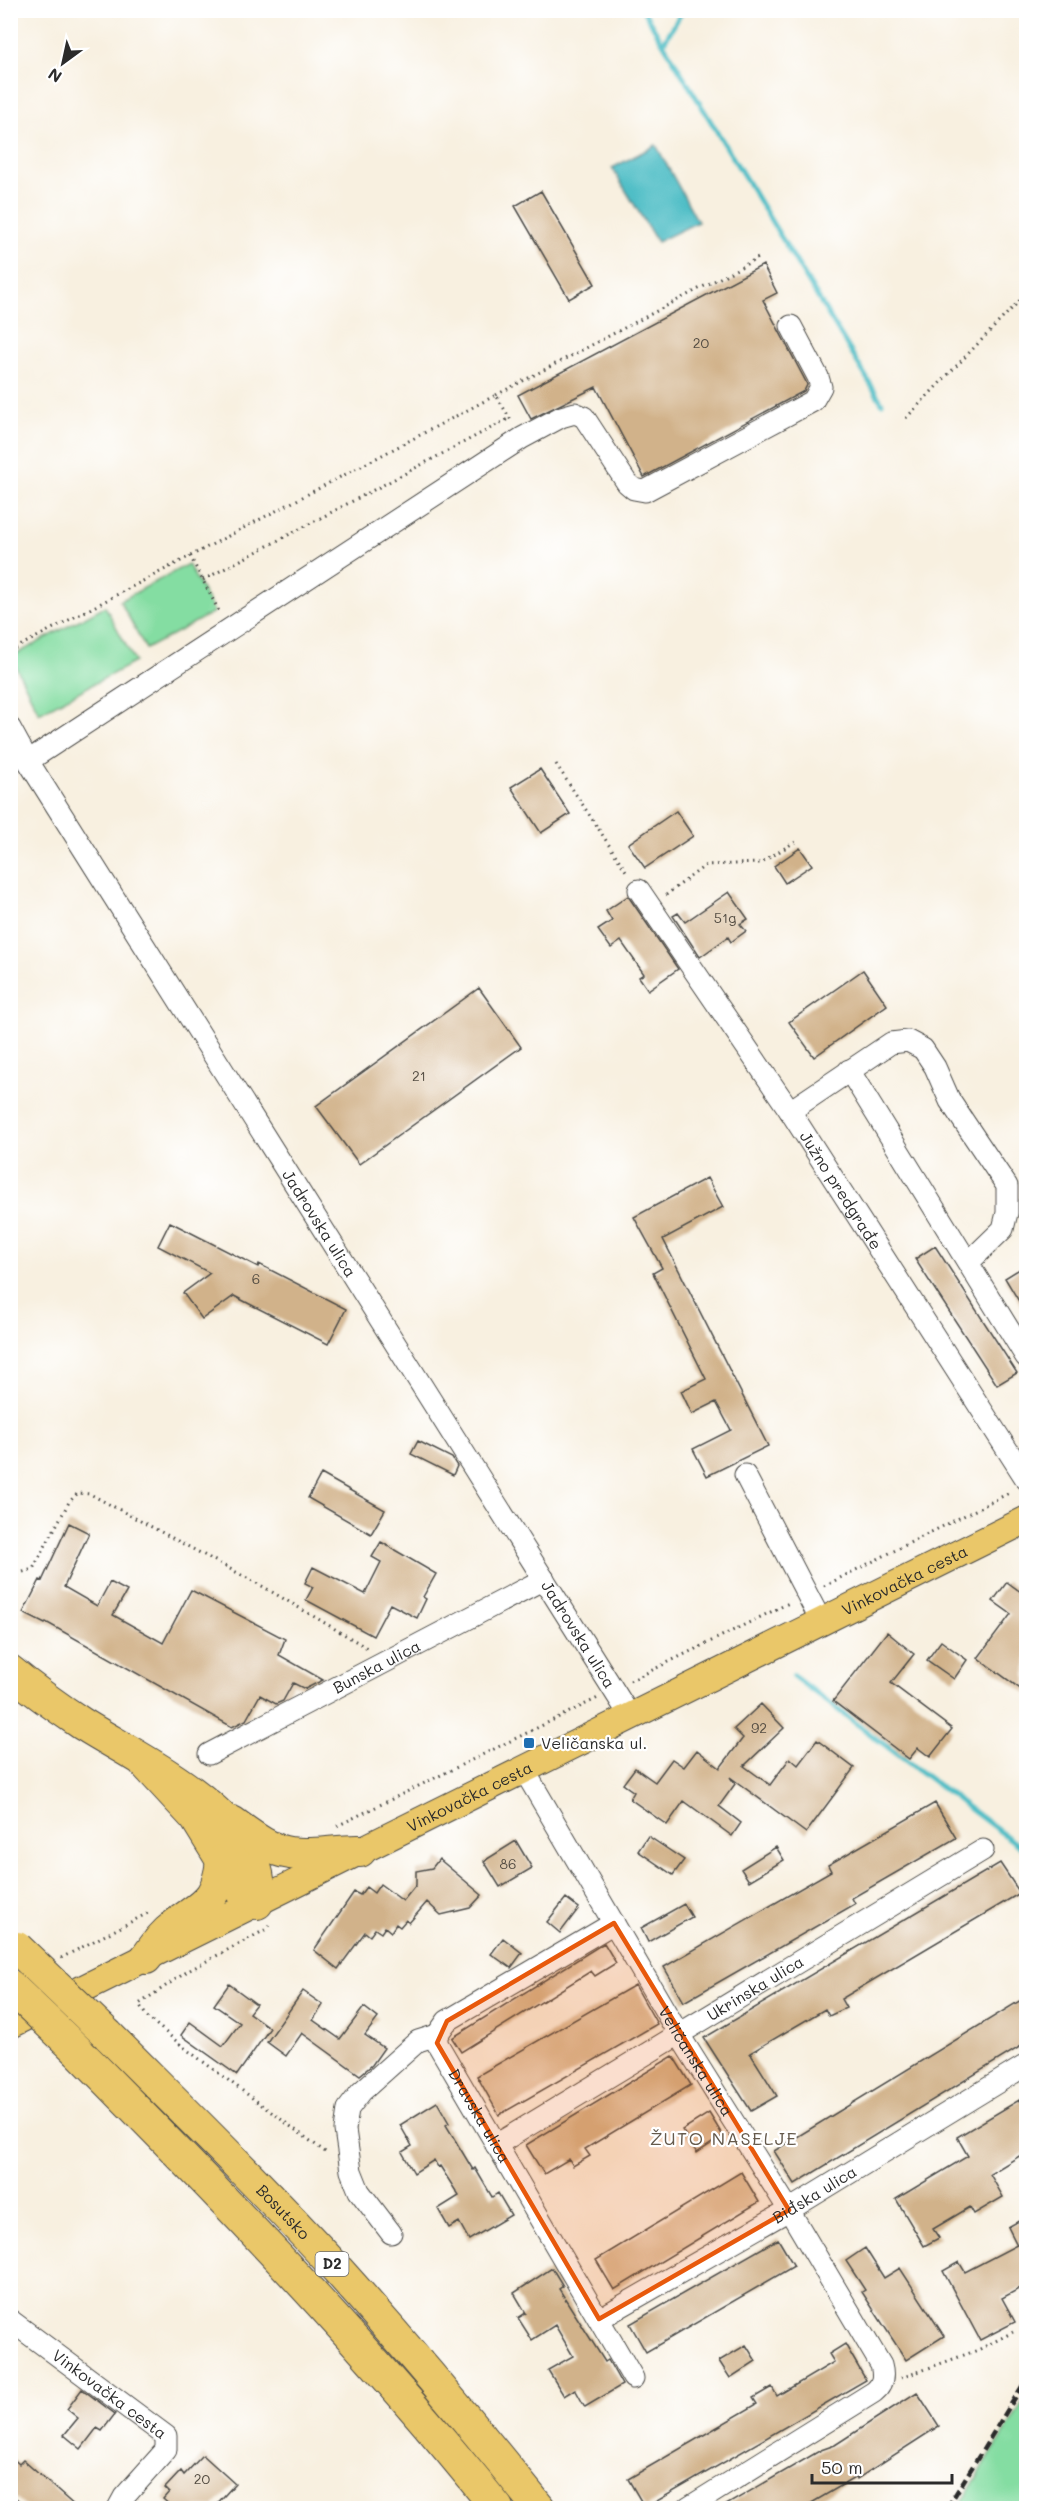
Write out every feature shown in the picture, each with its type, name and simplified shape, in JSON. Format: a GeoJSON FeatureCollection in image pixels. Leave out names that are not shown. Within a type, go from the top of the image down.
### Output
{"type":"FeatureCollection","features":[{"type":"Feature","properties":{"kind":"highway"},"geometry":{"type":"LineString","coordinates":[[10,1671],[79,1722],[184,1784],[220,1814],[274,1849],[291,1854],[340,1850],[360,1851]]}},
{"type":"Feature","properties":{"kind":"highway"},"geometry":{"type":"LineString","coordinates":[[144,1762],[196,1818],[241,1891],[264,1912]]}},
{"type":"Feature","properties":{"kind":"highway"},"geometry":{"type":"LineString","coordinates":[[220,1814],[245,1848],[255,1867],[264,1912]]}},
{"type":"Feature","properties":{"kind":"highway"},"geometry":{"type":"LineString","coordinates":[[146,1958],[160,1938],[204,1906],[220,1881],[222,1861]]}},
{"type":"Feature","properties":{"kind":"highway","name":"Bosutsko"},"geometry":{"type":"LineString","coordinates":[[14,1945],[255,2181],[420,2364],[539,2508]]}},
{"type":"Feature","properties":{"kind":"highway","name":"Bosutsko"},"geometry":{"type":"LineString","coordinates":[[10,1986],[78,2050],[298,2277],[378,2366],[497,2508]]}},
{"type":"Feature","properties":{"kind":"main road","name":"Vinkovačka cesta"},"geometry":{"type":"LineString","coordinates":[[10,2025],[146,1958],[264,1912],[360,1851],[1026,1520]]}},
{"type":"Feature","properties":{"kind":"street"},"geometry":{"type":"LineString","coordinates":[[28,762],[522,438],[561,417],[575,413],[584,417],[627,483],[634,489],[645,491],[813,401],[821,387],[819,377],[791,326]]}},
{"type":"Feature","properties":{"kind":"street","name":"Jadrovska ulica"},"geometry":{"type":"LineString","coordinates":[[10,728],[28,762],[630,1716]]}},
{"type":"Feature","properties":{"kind":"street","name":"Južno predgrađe"},"geometry":{"type":"LineString","coordinates":[[645,898],[790,1112],[1026,1479]]}},
{"type":"Feature","properties":{"kind":"street"},"geometry":{"type":"LineString","coordinates":[[790,1112],[891,1043],[908,1041],[923,1048],[936,1067],[950,1101],[1007,1185],[1007,1213],[1003,1229],[969,1262]]}},
{"type":"Feature","properties":{"kind":"street"},"geometry":{"type":"LineString","coordinates":[[849,1070],[1026,1357]]}},
{"type":"Feature","properties":{"kind":"street"},"geometry":{"type":"LineString","coordinates":[[745,1475],[822,1623]]}},
{"type":"Feature","properties":{"kind":"street","name":"Bunska ulica"},"geometry":{"type":"LineString","coordinates":[[209,1754],[544,1579]]}},
{"type":"Feature","properties":{"kind":"street","name":"Veličanska ulica"},"geometry":{"type":"LineString","coordinates":[[524,1770],[678,2033],[789,2210],[882,2365],[884,2374],[882,2381]]}},
{"type":"Feature","properties":{"kind":"street","name":"Ukrinska ulica"},"geometry":{"type":"LineString","coordinates":[[496,2145],[983,1850]]}},
{"type":"Feature","properties":{"kind":"street"},"geometry":{"type":"LineString","coordinates":[[391,2233],[359,2191],[351,2171],[345,2130],[348,2109],[361,2092],[418,2041],[437,2035],[447,2022],[614,1923]]}},
{"type":"Feature","properties":{"kind":"street","name":"Dravska ulica"},"geometry":{"type":"LineString","coordinates":[[437,2035],[436,2043],[633,2378]]}},
{"type":"Feature","properties":{"kind":"street","name":"Biđska ulica"},"geometry":{"type":"LineString","coordinates":[[599,2319],[789,2210],[1026,2065]]}},
{"type":"Feature","properties":{"kind":"street","name":"Vinkovačka cesta"},"geometry":{"type":"LineString","coordinates":[[10,2320],[166,2436],[166,2450],[124,2496],[118,2508]]}},
{"type":"Feature","properties":{"kind":"street"},"geometry":{"type":"LineString","coordinates":[[688,2508],[874,2392],[882,2381]]}},
{"type":"Feature","properties":{"kind":"path"},"geometry":{"type":"LineString","coordinates":[[10,651],[760,257]]}},
{"type":"Feature","properties":{"kind":"path"},"geometry":{"type":"LineString","coordinates":[[906,418],[1026,294]]}},
{"type":"Feature","properties":{"kind":"path"},"geometry":{"type":"LineString","coordinates":[[496,394],[522,438]]}},
{"type":"Feature","properties":{"kind":"path"},"geometry":{"type":"LineString","coordinates":[[203,580],[510,418]]}},
{"type":"Feature","properties":{"kind":"path"},"geometry":{"type":"LineString","coordinates":[[190,556],[229,630]]}},
{"type":"Feature","properties":{"kind":"path"},"geometry":{"type":"LineString","coordinates":[[556,764],[645,898],[706,865],[760,863],[795,842]]}},
{"type":"Feature","properties":{"kind":"path"},"geometry":{"type":"LineString","coordinates":[[23,1572],[33,1569],[69,1502],[78,1493],[90,1494],[262,1586],[387,1662]]}},
{"type":"Feature","properties":{"kind":"path"},"geometry":{"type":"LineString","coordinates":[[264,1912],[265,1930],[188,1971],[139,2004],[147,2017],[186,2049],[351,2171]]}},
{"type":"Feature","properties":{"kind":"path"},"geometry":{"type":"LineString","coordinates":[[882,2381],[903,2378],[978,2350],[1013,2332]]}},
{"type":"Feature","properties":{"kind":"highlighted area"},"geometry":{"type":"Polygon","coordinates":[[[614,1923],[789,2210],[599,2319],[437,2043],[447,2021],[614,1923]]]}},
{"type":"Feature","properties":{"kind":"green space"},"geometry":{"type":"Polygon","coordinates":[[[188,564],[214,612],[146,649],[120,601],[188,564]]]}},
{"type":"Feature","properties":{"kind":"green space"},"geometry":{"type":"Polygon","coordinates":[[[105,606],[135,662],[39,713],[11,657],[105,606]]]}},
{"type":"Feature","properties":{"kind":"green space"},"geometry":{"type":"Polygon","coordinates":[[[1026,2397],[1026,2508],[958,2508],[1026,2397]]]}},
{"type":"Feature","properties":{"kind":"water"},"geometry":{"type":"Polygon","coordinates":[[[656,145],[698,222],[657,242],[612,168],[656,145]]]}},
{"type":"Feature","properties":{"kind":"building"},"geometry":{"type":"Polygon","coordinates":[[[541,191],[595,284],[569,299],[515,206],[541,191]]]}},
{"type":"Feature","properties":{"kind":"building"},"geometry":{"type":"Polygon","coordinates":[[[763,265],[777,293],[763,300],[806,382],[804,391],[644,477],[596,387],[531,419],[518,395],[763,265]]]}},
{"type":"Feature","properties":{"kind":"building"},"geometry":{"type":"Polygon","coordinates":[[[540,769],[570,814],[541,833],[511,787],[540,769]]]}},
{"type":"Feature","properties":{"kind":"building"},"geometry":{"type":"Polygon","coordinates":[[[676,811],[693,836],[645,868],[628,844],[676,811]]]}},
{"type":"Feature","properties":{"kind":"building"},"geometry":{"type":"Polygon","coordinates":[[[800,848],[812,865],[785,883],[774,866],[800,848]]]}},
{"type":"Feature","properties":{"kind":"building"},"geometry":{"type":"Polygon","coordinates":[[[729,892],[748,919],[740,924],[746,931],[731,942],[728,937],[700,957],[673,916],[678,913],[685,922],[729,892]]]}},
{"type":"Feature","properties":{"kind":"building"},"geometry":{"type":"Polygon","coordinates":[[[628,896],[678,969],[648,990],[639,977],[644,974],[621,941],[611,948],[598,930],[612,921],[606,911],[628,896]]]}},
{"type":"Feature","properties":{"kind":"building"},"geometry":{"type":"Polygon","coordinates":[[[863,970],[887,1005],[814,1057],[789,1022],[863,970]]]}},
{"type":"Feature","properties":{"kind":"building"},"geometry":{"type":"Polygon","coordinates":[[[479,988],[521,1047],[359,1164],[316,1106],[479,988]]]}},
{"type":"Feature","properties":{"kind":"building"},"geometry":{"type":"Polygon","coordinates":[[[707,1178],[723,1207],[663,1239],[768,1446],[707,1476],[693,1449],[731,1430],[716,1402],[692,1414],[681,1391],[706,1379],[653,1273],[662,1268],[634,1217],[707,1178]]]}},
{"type":"Feature","properties":{"kind":"building"},"geometry":{"type":"Polygon","coordinates":[[[170,1222],[346,1309],[328,1344],[234,1296],[202,1319],[183,1293],[210,1273],[158,1246],[170,1222]]]}},
{"type":"Feature","properties":{"kind":"building"},"geometry":{"type":"Polygon","coordinates":[[[935,1246],[1017,1373],[997,1385],[915,1259],[935,1246]]]}},
{"type":"Feature","properties":{"kind":"building"},"geometry":{"type":"Polygon","coordinates":[[[1026,1265],[1026,1313],[1005,1278],[1026,1265]]]}},
{"type":"Feature","properties":{"kind":"building"},"geometry":{"type":"Polygon","coordinates":[[[418,1441],[452,1458],[457,1466],[453,1475],[411,1454],[418,1441]]]}},
{"type":"Feature","properties":{"kind":"building"},"geometry":{"type":"Polygon","coordinates":[[[321,1474],[385,1510],[371,1534],[308,1498],[321,1474]]]}},
{"type":"Feature","properties":{"kind":"building"},"geometry":{"type":"Polygon","coordinates":[[[69,1523],[89,1533],[64,1587],[97,1606],[110,1582],[127,1591],[113,1615],[163,1643],[191,1590],[285,1639],[279,1655],[323,1680],[305,1689],[293,1683],[283,1701],[276,1704],[260,1695],[246,1720],[232,1727],[46,1622],[45,1624],[23,1613],[40,1580],[42,1581],[69,1523]]]}},
{"type":"Feature","properties":{"kind":"building"},"geometry":{"type":"Polygon","coordinates":[[[381,1542],[436,1574],[423,1597],[426,1599],[417,1618],[390,1604],[373,1636],[306,1600],[313,1587],[305,1583],[313,1567],[365,1594],[381,1562],[372,1557],[381,1542]]]}},
{"type":"Feature","properties":{"kind":"building"},"geometry":{"type":"Polygon","coordinates":[[[1007,1582],[1025,1595],[1026,1593],[1026,1693],[978,1658],[1011,1614],[993,1601],[1007,1582]]]}},
{"type":"Feature","properties":{"kind":"building"},"geometry":{"type":"Polygon","coordinates":[[[887,1632],[914,1654],[891,1683],[952,1729],[930,1757],[918,1748],[909,1759],[833,1701],[887,1632]]]}},
{"type":"Feature","properties":{"kind":"building"},"geometry":{"type":"Polygon","coordinates":[[[941,1641],[967,1660],[954,1679],[927,1660],[941,1641]]]}},
{"type":"Feature","properties":{"kind":"building"},"geometry":{"type":"Polygon","coordinates":[[[761,1704],[784,1728],[744,1766],[770,1785],[790,1758],[798,1765],[817,1740],[854,1768],[806,1833],[730,1777],[735,1784],[719,1806],[741,1823],[732,1836],[684,1801],[667,1825],[630,1799],[634,1792],[623,1784],[635,1768],[655,1782],[672,1759],[684,1767],[697,1750],[720,1768],[743,1738],[734,1729],[761,1704]]]}},
{"type":"Feature","properties":{"kind":"building"},"geometry":{"type":"Polygon","coordinates":[[[935,1803],[956,1838],[852,1898],[855,1904],[684,2002],[664,1967],[831,1871],[828,1865],[935,1803]]]}},
{"type":"Feature","properties":{"kind":"building"},"geometry":{"type":"Polygon","coordinates":[[[648,1836],[684,1860],[673,1875],[638,1851],[648,1836]]]}},
{"type":"Feature","properties":{"kind":"building"},"geometry":{"type":"Polygon","coordinates":[[[516,1841],[532,1868],[500,1887],[484,1861],[516,1841]]]}},
{"type":"Feature","properties":{"kind":"building"},"geometry":{"type":"Polygon","coordinates":[[[776,1847],[784,1860],[749,1881],[741,1869],[776,1847]]]}},
{"type":"Feature","properties":{"kind":"building"},"geometry":{"type":"Polygon","coordinates":[[[439,1859],[482,1895],[470,1908],[441,1915],[427,1902],[409,1923],[406,1920],[400,1927],[396,1924],[391,1932],[385,1927],[381,1933],[375,1929],[370,1936],[365,1932],[338,1969],[314,1950],[354,1892],[360,1895],[366,1887],[374,1893],[380,1884],[403,1901],[416,1885],[416,1871],[432,1868],[439,1859]]]}},
{"type":"Feature","properties":{"kind":"building"},"geometry":{"type":"Polygon","coordinates":[[[1000,1863],[1020,1893],[841,1999],[846,2008],[829,2016],[825,2009],[750,2053],[777,2096],[751,2111],[704,2038],[1000,1863]]]}},
{"type":"Feature","properties":{"kind":"building"},"geometry":{"type":"Polygon","coordinates":[[[566,1898],[579,1908],[560,1933],[547,1922],[566,1898]]]}},
{"type":"Feature","properties":{"kind":"building"},"geometry":{"type":"Polygon","coordinates":[[[684,1904],[692,1917],[648,1942],[641,1928],[684,1904]]]}},
{"type":"Feature","properties":{"kind":"building"},"geometry":{"type":"Polygon","coordinates":[[[503,1938],[522,1953],[511,1968],[491,1954],[503,1938]]]}},
{"type":"Feature","properties":{"kind":"building"},"geometry":{"type":"Polygon","coordinates":[[[604,1943],[616,1963],[595,1976],[591,1971],[461,2052],[452,2038],[604,1943]]]}},
{"type":"Feature","properties":{"kind":"building"},"geometry":{"type":"Polygon","coordinates":[[[229,1984],[256,2004],[249,2013],[270,2028],[237,2075],[181,2035],[190,2022],[223,2046],[240,2023],[214,2005],[229,1984]]]}},
{"type":"Feature","properties":{"kind":"building"},"geometry":{"type":"Polygon","coordinates":[[[635,1985],[657,2024],[499,2115],[477,2076],[635,1985]]]}},
{"type":"Feature","properties":{"kind":"building"},"geometry":{"type":"Polygon","coordinates":[[[303,1991],[323,2005],[313,2020],[340,2039],[364,2007],[378,2018],[365,2035],[384,2048],[372,2065],[360,2075],[302,2033],[286,2056],[267,2042],[303,1991]]]}},
{"type":"Feature","properties":{"kind":"building"},"geometry":{"type":"Polygon","coordinates":[[[1026,1997],[1026,2043],[795,2184],[774,2151],[1026,1997]]]}},
{"type":"Feature","properties":{"kind":"building"},"geometry":{"type":"Polygon","coordinates":[[[673,2056],[691,2085],[585,2149],[590,2156],[573,2166],[569,2159],[544,2174],[526,2145],[673,2056]]]}},
{"type":"Feature","properties":{"kind":"building"},"geometry":{"type":"Polygon","coordinates":[[[1026,2096],[1026,2152],[990,2174],[1003,2197],[974,2214],[970,2207],[933,2229],[939,2238],[924,2246],[896,2199],[968,2156],[957,2137],[1026,2096]]]}},
{"type":"Feature","properties":{"kind":"building"},"geometry":{"type":"Polygon","coordinates":[[[437,2102],[449,2123],[446,2125],[473,2170],[475,2168],[492,2197],[498,2193],[511,2215],[469,2240],[459,2222],[449,2228],[438,2209],[459,2196],[440,2166],[438,2167],[434,2160],[414,2173],[402,2152],[412,2146],[400,2125],[437,2102]]]}},
{"type":"Feature","properties":{"kind":"building"},"geometry":{"type":"Polygon","coordinates":[[[709,2113],[723,2136],[697,2153],[682,2130],[709,2113]]]}},
{"type":"Feature","properties":{"kind":"building"},"geometry":{"type":"Polygon","coordinates":[[[741,2172],[759,2202],[614,2290],[596,2260],[741,2172]]]}},
{"type":"Feature","properties":{"kind":"building"},"geometry":{"type":"Polygon","coordinates":[[[1026,2217],[1026,2285],[1002,2298],[1015,2322],[980,2340],[943,2271],[959,2262],[965,2272],[1017,2245],[1008,2227],[1026,2217]]]}},
{"type":"Feature","properties":{"kind":"building"},"geometry":{"type":"Polygon","coordinates":[[[778,2239],[794,2266],[646,2352],[630,2324],[778,2239]]]}},
{"type":"Feature","properties":{"kind":"building"},"geometry":{"type":"Polygon","coordinates":[[[865,2248],[884,2278],[900,2268],[944,2336],[906,2360],[862,2292],[865,2290],[846,2261],[865,2248]]]}},
{"type":"Feature","properties":{"kind":"building"},"geometry":{"type":"Polygon","coordinates":[[[552,2268],[563,2286],[559,2289],[605,2362],[608,2360],[622,2385],[585,2407],[575,2389],[564,2396],[548,2370],[573,2356],[555,2325],[532,2340],[518,2318],[526,2313],[514,2293],[552,2268]]]}},
{"type":"Feature","properties":{"kind":"building"},"geometry":{"type":"Polygon","coordinates":[[[845,2344],[866,2380],[645,2508],[628,2479],[757,2404],[753,2398],[772,2387],[777,2396],[834,2362],[829,2354],[845,2344]]]}},
{"type":"Feature","properties":{"kind":"building"},"geometry":{"type":"Polygon","coordinates":[[[746,2345],[756,2361],[730,2378],[719,2361],[746,2345]]]}},
{"type":"Feature","properties":{"kind":"building"},"geometry":{"type":"Polygon","coordinates":[[[82,2389],[115,2414],[102,2431],[97,2428],[81,2449],[64,2435],[78,2418],[67,2409],[82,2389]]]}},
{"type":"Feature","properties":{"kind":"building"},"geometry":{"type":"Polygon","coordinates":[[[917,2392],[939,2426],[857,2479],[856,2477],[803,2508],[721,2508],[821,2450],[835,2445],[917,2392]]]}},
{"type":"Feature","properties":{"kind":"building"},"geometry":{"type":"Polygon","coordinates":[[[203,2455],[235,2484],[213,2508],[173,2508],[163,2499],[169,2492],[165,2488],[181,2471],[184,2475],[203,2455]]]}},
{"type":"Feature","properties":{"kind":"building"},"geometry":{"type":"Polygon","coordinates":[[[10,2456],[19,2464],[23,2460],[77,2508],[28,2508],[10,2493],[10,2456]]]}},
{"type":"Feature","properties":{"kind":"waterway"},"geometry":{"type":"LineString","coordinates":[[643,10],[882,403]]}},
{"type":"Feature","properties":{"kind":"waterway"},"geometry":{"type":"LineString","coordinates":[[664,42],[683,10]]}},
{"type":"Feature","properties":{"kind":"waterway"},"geometry":{"type":"LineString","coordinates":[[793,1676],[1026,1851]]}},
{"type":"Feature","properties":{"kind":"railway"},"geometry":{"type":"LineString","coordinates":[[947,2508],[1026,2380]]}},
{"type":"Feature","properties":{"kind":"place","name":"Veličanska ul."},"geometry":{"type":"Point","coordinates":[529,1743]}},
{"type":"Feature","properties":{"kind":"district","name":"ŽUTO NASELJE"},"geometry":{"type":"Point","coordinates":[724,2139]}}]}
